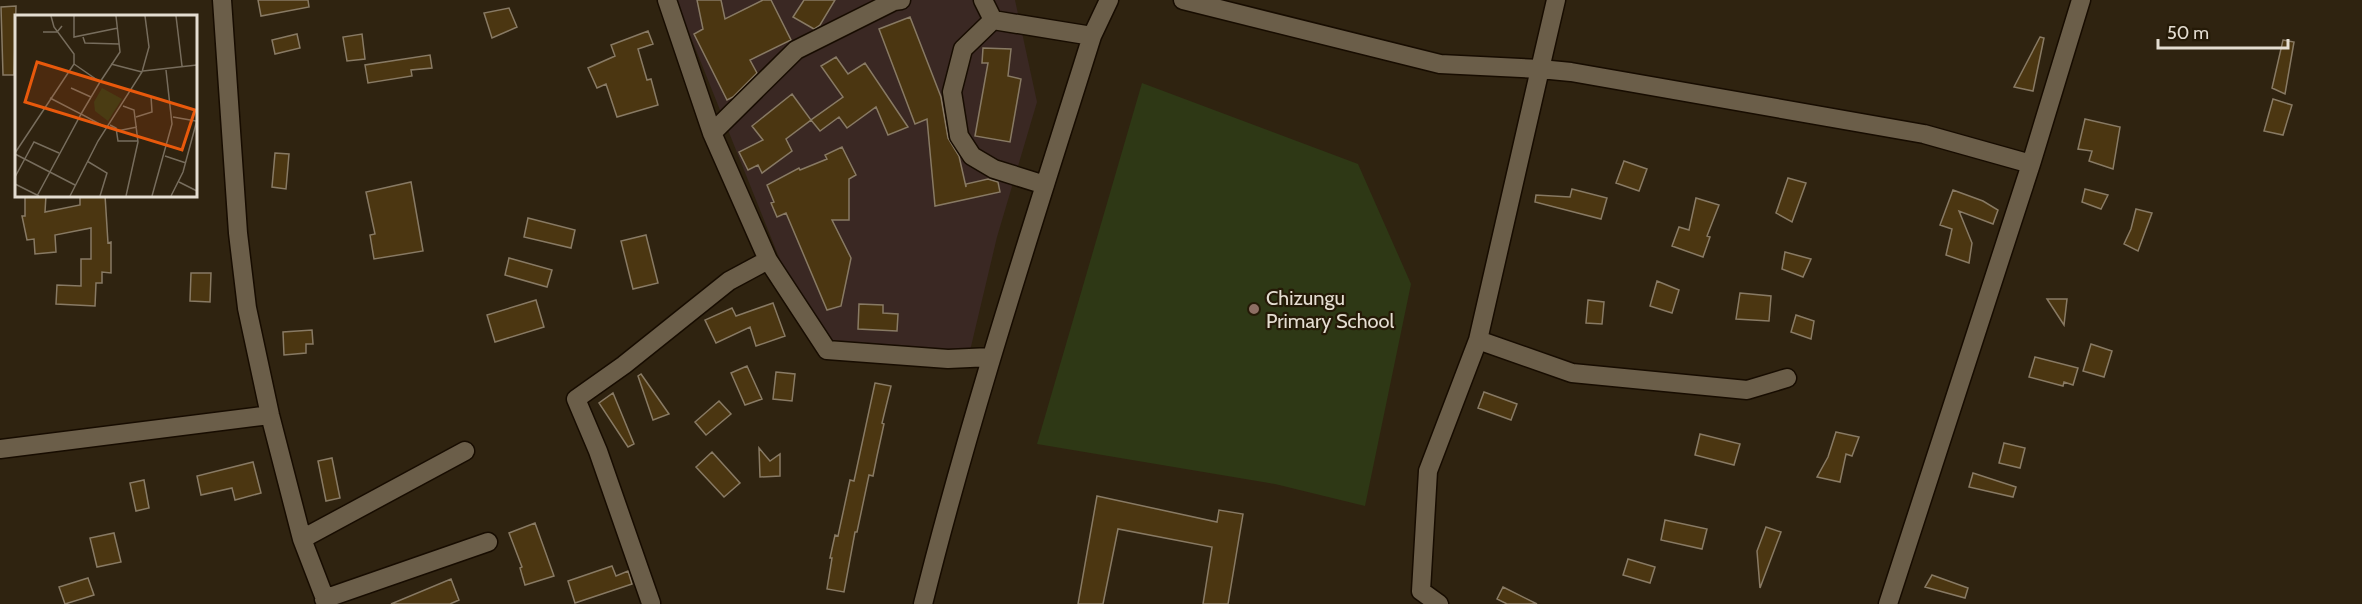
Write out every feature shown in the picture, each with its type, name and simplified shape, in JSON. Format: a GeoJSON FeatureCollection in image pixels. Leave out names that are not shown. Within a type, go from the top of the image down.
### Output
{"type":"FeatureCollection","features":[{"type":"Feature","properties":{"kind":"street"},"geometry":{"type":"LineString","coordinates":[[222,0],[238,233],[247,308],[270,415],[302,539],[326,602],[488,542]]}},
{"type":"Feature","properties":{"kind":"street"},"geometry":{"type":"LineString","coordinates":[[667,0],[712,133],[768,260],[827,350],[948,359],[991,357]]}},
{"type":"Feature","properties":{"kind":"street"},"geometry":{"type":"LineString","coordinates":[[712,133],[796,50],[894,1],[901,0]]}},
{"type":"Feature","properties":{"kind":"street"},"geometry":{"type":"LineString","coordinates":[[983,0],[993,20]]}},
{"type":"Feature","properties":{"kind":"street"},"geometry":{"type":"LineString","coordinates":[[923,604],[943,524],[991,357],[1092,36],[1109,0]]}},
{"type":"Feature","properties":{"kind":"street"},"geometry":{"type":"LineString","coordinates":[[1183,0],[1440,64],[1571,72],[1924,134],[2031,164]]}},
{"type":"Feature","properties":{"kind":"street"},"geometry":{"type":"LineString","coordinates":[[1439,604],[1419,597],[1428,471],[1478,340],[1556,0]]}},
{"type":"Feature","properties":{"kind":"street"},"geometry":{"type":"LineString","coordinates":[[1888,604],[2031,164],[2081,0]]}},
{"type":"Feature","properties":{"kind":"street"},"geometry":{"type":"LineString","coordinates":[[993,20],[1092,36]]}},
{"type":"Feature","properties":{"kind":"street"},"geometry":{"type":"LineString","coordinates":[[993,20],[963,49],[952,92],[959,136],[972,156],[994,169],[1045,185]]}},
{"type":"Feature","properties":{"kind":"street"},"geometry":{"type":"LineString","coordinates":[[651,603],[598,451],[576,399],[624,365],[729,281],[768,260]]}},
{"type":"Feature","properties":{"kind":"street"},"geometry":{"type":"LineString","coordinates":[[1478,340],[1572,373],[1747,390],[1787,378]]}},
{"type":"Feature","properties":{"kind":"street"},"geometry":{"type":"LineString","coordinates":[[0,449],[270,415]]}},
{"type":"Feature","properties":{"kind":"street"},"geometry":{"type":"LineString","coordinates":[[302,539],[465,451]]}},
{"type":"Feature","properties":{"kind":"shaded area"},"geometry":{"type":"Polygon","coordinates":[[[676,0],[1015,0],[1037,102],[997,237],[969,355],[826,353],[804,320],[676,0]]]}},
{"type":"Feature","properties":{"kind":"green space"},"geometry":{"type":"Polygon","coordinates":[[[1142,83],[1358,164],[1411,284],[1365,506],[1275,484],[1037,444],[1142,83]]]}},
{"type":"Feature","properties":{"kind":"building"},"geometry":{"type":"Polygon","coordinates":[[[258,0],[308,0],[309,7],[261,16],[258,0]]]}},
{"type":"Feature","properties":{"kind":"building"},"geometry":{"type":"Polygon","coordinates":[[[697,0],[721,0],[725,19],[763,0],[771,0],[791,40],[750,60],[757,73],[727,100],[694,34],[703,29],[697,0]]]}},
{"type":"Feature","properties":{"kind":"building"},"geometry":{"type":"Polygon","coordinates":[[[804,0],[835,0],[820,25],[814,29],[793,17],[804,0]]]}},
{"type":"Feature","properties":{"kind":"building"},"geometry":{"type":"Polygon","coordinates":[[[16,6],[14,75],[3,75],[1,7],[16,6]]]}},
{"type":"Feature","properties":{"kind":"building"},"geometry":{"type":"Polygon","coordinates":[[[509,8],[517,27],[492,38],[484,13],[509,8]]]}},
{"type":"Feature","properties":{"kind":"building"},"geometry":{"type":"Polygon","coordinates":[[[910,17],[941,97],[948,138],[959,156],[966,187],[966,184],[988,179],[998,182],[1000,192],[935,206],[927,119],[915,124],[879,29],[910,17]]]}},
{"type":"Feature","properties":{"kind":"building"},"geometry":{"type":"Polygon","coordinates":[[[648,31],[653,44],[638,49],[647,80],[651,79],[658,105],[617,117],[606,84],[597,88],[588,68],[615,56],[611,45],[648,31]]]}},
{"type":"Feature","properties":{"kind":"building"},"geometry":{"type":"Polygon","coordinates":[[[297,34],[300,48],[275,54],[272,40],[297,34]]]}},
{"type":"Feature","properties":{"kind":"building"},"geometry":{"type":"Polygon","coordinates":[[[362,34],[365,59],[347,61],[343,37],[362,34]]]}},
{"type":"Feature","properties":{"kind":"building"},"geometry":{"type":"Polygon","coordinates":[[[2040,37],[2044,38],[2033,91],[2014,87],[2040,37]]]}},
{"type":"Feature","properties":{"kind":"building"},"geometry":{"type":"Polygon","coordinates":[[[2283,40],[2294,42],[2285,94],[2272,88],[2283,40]]]}},
{"type":"Feature","properties":{"kind":"building"},"geometry":{"type":"Polygon","coordinates":[[[983,48],[1011,49],[1008,76],[1021,79],[1010,142],[975,136],[988,63],[982,63],[983,48]]]}},
{"type":"Feature","properties":{"kind":"building"},"geometry":{"type":"Polygon","coordinates":[[[430,55],[432,68],[411,70],[412,76],[368,83],[365,65],[430,55]]]}},
{"type":"Feature","properties":{"kind":"building"},"geometry":{"type":"Polygon","coordinates":[[[836,57],[848,74],[865,63],[908,127],[888,135],[876,107],[847,128],[839,117],[820,131],[811,120],[843,97],[821,66],[836,57]]]}},
{"type":"Feature","properties":{"kind":"building"},"geometry":{"type":"Polygon","coordinates":[[[792,94],[811,120],[786,139],[792,151],[762,173],[758,165],[748,170],[739,152],[763,140],[752,126],[792,94]]]}},
{"type":"Feature","properties":{"kind":"building"},"geometry":{"type":"Polygon","coordinates":[[[2273,99],[2292,105],[2283,135],[2264,131],[2273,99]]]}},
{"type":"Feature","properties":{"kind":"building"},"geometry":{"type":"Polygon","coordinates":[[[2085,119],[2120,127],[2113,169],[2089,161],[2092,151],[2078,149],[2085,119]]]}},
{"type":"Feature","properties":{"kind":"building"},"geometry":{"type":"Polygon","coordinates":[[[842,147],[856,175],[849,179],[849,220],[832,220],[851,258],[841,306],[827,310],[786,213],[777,217],[767,185],[799,168],[800,170],[827,159],[825,155],[842,147]]]}},
{"type":"Feature","properties":{"kind":"building"},"geometry":{"type":"Polygon","coordinates":[[[275,153],[289,154],[286,189],[272,187],[275,153]]]}},
{"type":"Feature","properties":{"kind":"building"},"geometry":{"type":"Polygon","coordinates":[[[1624,161],[1647,169],[1639,191],[1616,183],[1624,161]]]}},
{"type":"Feature","properties":{"kind":"building"},"geometry":{"type":"Polygon","coordinates":[[[1788,178],[1806,183],[1792,222],[1776,213],[1788,178]]]}},
{"type":"Feature","properties":{"kind":"building"},"geometry":{"type":"Polygon","coordinates":[[[411,182],[423,251],[374,259],[370,235],[375,234],[366,192],[411,182]]]}},
{"type":"Feature","properties":{"kind":"building"},"geometry":{"type":"Polygon","coordinates":[[[1572,189],[1607,198],[1601,219],[1535,202],[1536,195],[1570,197],[1572,189]]]}},
{"type":"Feature","properties":{"kind":"building"},"geometry":{"type":"Polygon","coordinates":[[[2085,189],[2108,195],[2101,209],[2082,202],[2085,189]]]}},
{"type":"Feature","properties":{"kind":"building"},"geometry":{"type":"Polygon","coordinates":[[[1953,190],[1983,201],[1998,210],[1993,224],[1959,211],[1972,243],[1969,263],[1946,255],[1952,229],[1940,225],[1953,190]]]}},
{"type":"Feature","properties":{"kind":"building"},"geometry":{"type":"Polygon","coordinates":[[[25,196],[46,196],[45,212],[80,205],[80,196],[105,196],[108,243],[111,242],[111,273],[102,272],[102,283],[96,283],[95,306],[56,304],[57,285],[81,286],[81,259],[91,259],[91,228],[55,235],[56,252],[35,254],[34,239],[27,240],[22,216],[25,216],[25,196]]]}},
{"type":"Feature","properties":{"kind":"building"},"geometry":{"type":"Polygon","coordinates":[[[1696,198],[1719,205],[1707,236],[1710,237],[1703,257],[1672,246],[1679,227],[1689,230],[1696,198]]]}},
{"type":"Feature","properties":{"kind":"building"},"geometry":{"type":"Polygon","coordinates":[[[2136,209],[2152,213],[2138,251],[2124,244],[2136,209]]]}},
{"type":"Feature","properties":{"kind":"building"},"geometry":{"type":"Polygon","coordinates":[[[528,218],[575,230],[571,248],[524,237],[528,218]]]}},
{"type":"Feature","properties":{"kind":"building"},"geometry":{"type":"Polygon","coordinates":[[[646,235],[658,283],[633,289],[621,241],[646,235]]]}},
{"type":"Feature","properties":{"kind":"building"},"geometry":{"type":"Polygon","coordinates":[[[1785,252],[1811,259],[1803,277],[1782,269],[1785,252]]]}},
{"type":"Feature","properties":{"kind":"building"},"geometry":{"type":"Polygon","coordinates":[[[509,258],[552,270],[547,287],[505,275],[509,258]]]}},
{"type":"Feature","properties":{"kind":"building"},"geometry":{"type":"Polygon","coordinates":[[[191,273],[211,273],[210,302],[190,301],[191,273]]]}},
{"type":"Feature","properties":{"kind":"building"},"geometry":{"type":"Polygon","coordinates":[[[1657,281],[1679,290],[1672,313],[1650,306],[1657,281]]]}},
{"type":"Feature","properties":{"kind":"building"},"geometry":{"type":"Polygon","coordinates":[[[1740,293],[1771,296],[1769,321],[1736,319],[1740,293]]]}},
{"type":"Feature","properties":{"kind":"building"},"geometry":{"type":"Polygon","coordinates":[[[2047,299],[2067,299],[2064,325],[2047,299]]]}},
{"type":"Feature","properties":{"kind":"building"},"geometry":{"type":"Polygon","coordinates":[[[536,300],[544,327],[495,342],[487,315],[536,300]]]}},
{"type":"Feature","properties":{"kind":"building"},"geometry":{"type":"Polygon","coordinates":[[[1588,300],[1604,302],[1602,324],[1586,323],[1588,300]]]}},
{"type":"Feature","properties":{"kind":"building"},"geometry":{"type":"Polygon","coordinates":[[[773,303],[785,336],[756,346],[750,327],[716,343],[705,320],[732,308],[736,316],[773,303]]]}},
{"type":"Feature","properties":{"kind":"building"},"geometry":{"type":"Polygon","coordinates":[[[859,304],[883,305],[883,313],[898,314],[897,331],[858,329],[859,304]]]}},
{"type":"Feature","properties":{"kind":"building"},"geometry":{"type":"Polygon","coordinates":[[[1796,315],[1814,321],[1811,339],[1791,332],[1796,315]]]}},
{"type":"Feature","properties":{"kind":"building"},"geometry":{"type":"Polygon","coordinates":[[[312,330],[313,344],[306,344],[306,353],[284,355],[283,332],[312,330]]]}},
{"type":"Feature","properties":{"kind":"building"},"geometry":{"type":"Polygon","coordinates":[[[2091,344],[2112,351],[2104,377],[2083,371],[2091,344]]]}},
{"type":"Feature","properties":{"kind":"building"},"geometry":{"type":"Polygon","coordinates":[[[2035,357],[2078,368],[2073,385],[2064,382],[2063,386],[2029,377],[2035,357]]]}},
{"type":"Feature","properties":{"kind":"building"},"geometry":{"type":"Polygon","coordinates":[[[747,366],[762,399],[745,405],[731,373],[747,366]]]}},
{"type":"Feature","properties":{"kind":"building"},"geometry":{"type":"Polygon","coordinates":[[[776,372],[795,374],[792,401],[773,399],[776,372]]]}},
{"type":"Feature","properties":{"kind":"building"},"geometry":{"type":"Polygon","coordinates":[[[641,374],[669,414],[653,420],[638,376],[641,374]]]}},
{"type":"Feature","properties":{"kind":"building"},"geometry":{"type":"Polygon","coordinates":[[[875,383],[891,386],[873,476],[869,475],[844,592],[827,589],[835,535],[838,536],[850,480],[854,481],[875,383]]]}},
{"type":"Feature","properties":{"kind":"building"},"geometry":{"type":"Polygon","coordinates":[[[1484,392],[1517,404],[1511,420],[1478,408],[1484,392]]]}},
{"type":"Feature","properties":{"kind":"building"},"geometry":{"type":"Polygon","coordinates":[[[613,393],[634,444],[628,447],[599,403],[613,393]]]}},
{"type":"Feature","properties":{"kind":"building"},"geometry":{"type":"Polygon","coordinates":[[[719,401],[731,414],[706,435],[695,422],[719,401]]]}},
{"type":"Feature","properties":{"kind":"building"},"geometry":{"type":"Polygon","coordinates":[[[1836,432],[1859,437],[1852,456],[1846,454],[1840,482],[1817,477],[1828,457],[1836,432]]]}},
{"type":"Feature","properties":{"kind":"building"},"geometry":{"type":"Polygon","coordinates":[[[1700,434],[1740,444],[1734,465],[1695,455],[1700,434]]]}},
{"type":"Feature","properties":{"kind":"building"},"geometry":{"type":"Polygon","coordinates":[[[2004,443],[2025,448],[2020,468],[1999,463],[2004,443]]]}},
{"type":"Feature","properties":{"kind":"building"},"geometry":{"type":"Polygon","coordinates":[[[759,448],[770,461],[780,454],[780,476],[760,477],[759,448]]]}},
{"type":"Feature","properties":{"kind":"building"},"geometry":{"type":"Polygon","coordinates":[[[712,452],[740,483],[724,497],[696,467],[712,452]]]}},
{"type":"Feature","properties":{"kind":"building"},"geometry":{"type":"Polygon","coordinates":[[[332,458],[340,498],[326,501],[318,461],[332,458]]]}},
{"type":"Feature","properties":{"kind":"building"},"geometry":{"type":"Polygon","coordinates":[[[253,462],[261,493],[235,500],[232,488],[201,495],[197,476],[253,462]]]}},
{"type":"Feature","properties":{"kind":"building"},"geometry":{"type":"Polygon","coordinates":[[[1973,473],[2016,487],[2013,497],[1969,487],[1973,473]]]}},
{"type":"Feature","properties":{"kind":"building"},"geometry":{"type":"Polygon","coordinates":[[[144,480],[149,508],[136,511],[130,483],[144,480]]]}},
{"type":"Feature","properties":{"kind":"building"},"geometry":{"type":"Polygon","coordinates":[[[1097,496],[1217,522],[1219,510],[1243,514],[1228,604],[1203,604],[1212,547],[1118,529],[1103,604],[1078,604],[1097,496]]]}},
{"type":"Feature","properties":{"kind":"building"},"geometry":{"type":"Polygon","coordinates":[[[1665,520],[1707,529],[1702,549],[1661,540],[1665,520]]]}},
{"type":"Feature","properties":{"kind":"building"},"geometry":{"type":"Polygon","coordinates":[[[535,523],[554,576],[525,585],[520,568],[522,567],[509,533],[535,523]]]}},
{"type":"Feature","properties":{"kind":"building"},"geometry":{"type":"Polygon","coordinates":[[[1766,527],[1781,532],[1760,588],[1757,551],[1766,527]]]}},
{"type":"Feature","properties":{"kind":"building"},"geometry":{"type":"Polygon","coordinates":[[[114,533],[121,562],[97,567],[90,538],[114,533]]]}},
{"type":"Feature","properties":{"kind":"building"},"geometry":{"type":"Polygon","coordinates":[[[1628,559],[1655,567],[1650,583],[1623,575],[1628,559]]]}},
{"type":"Feature","properties":{"kind":"building"},"geometry":{"type":"Polygon","coordinates":[[[612,566],[616,576],[628,571],[632,584],[575,603],[568,581],[612,566]]]}},
{"type":"Feature","properties":{"kind":"building"},"geometry":{"type":"Polygon","coordinates":[[[1932,575],[1968,588],[1965,598],[1925,587],[1932,575]]]}},
{"type":"Feature","properties":{"kind":"building"},"geometry":{"type":"Polygon","coordinates":[[[88,578],[94,595],[65,604],[59,587],[88,578]]]}},
{"type":"Feature","properties":{"kind":"building"},"geometry":{"type":"Polygon","coordinates":[[[451,579],[459,600],[450,604],[391,604],[451,579]]]}},
{"type":"Feature","properties":{"kind":"building"},"geometry":{"type":"Polygon","coordinates":[[[1503,587],[1537,604],[1507,604],[1497,599],[1503,587]]]}},
{"type":"Feature","properties":{"kind":"place","name":"Chizungu Primary School"},"geometry":{"type":"Point","coordinates":[1254,309]}}]}
